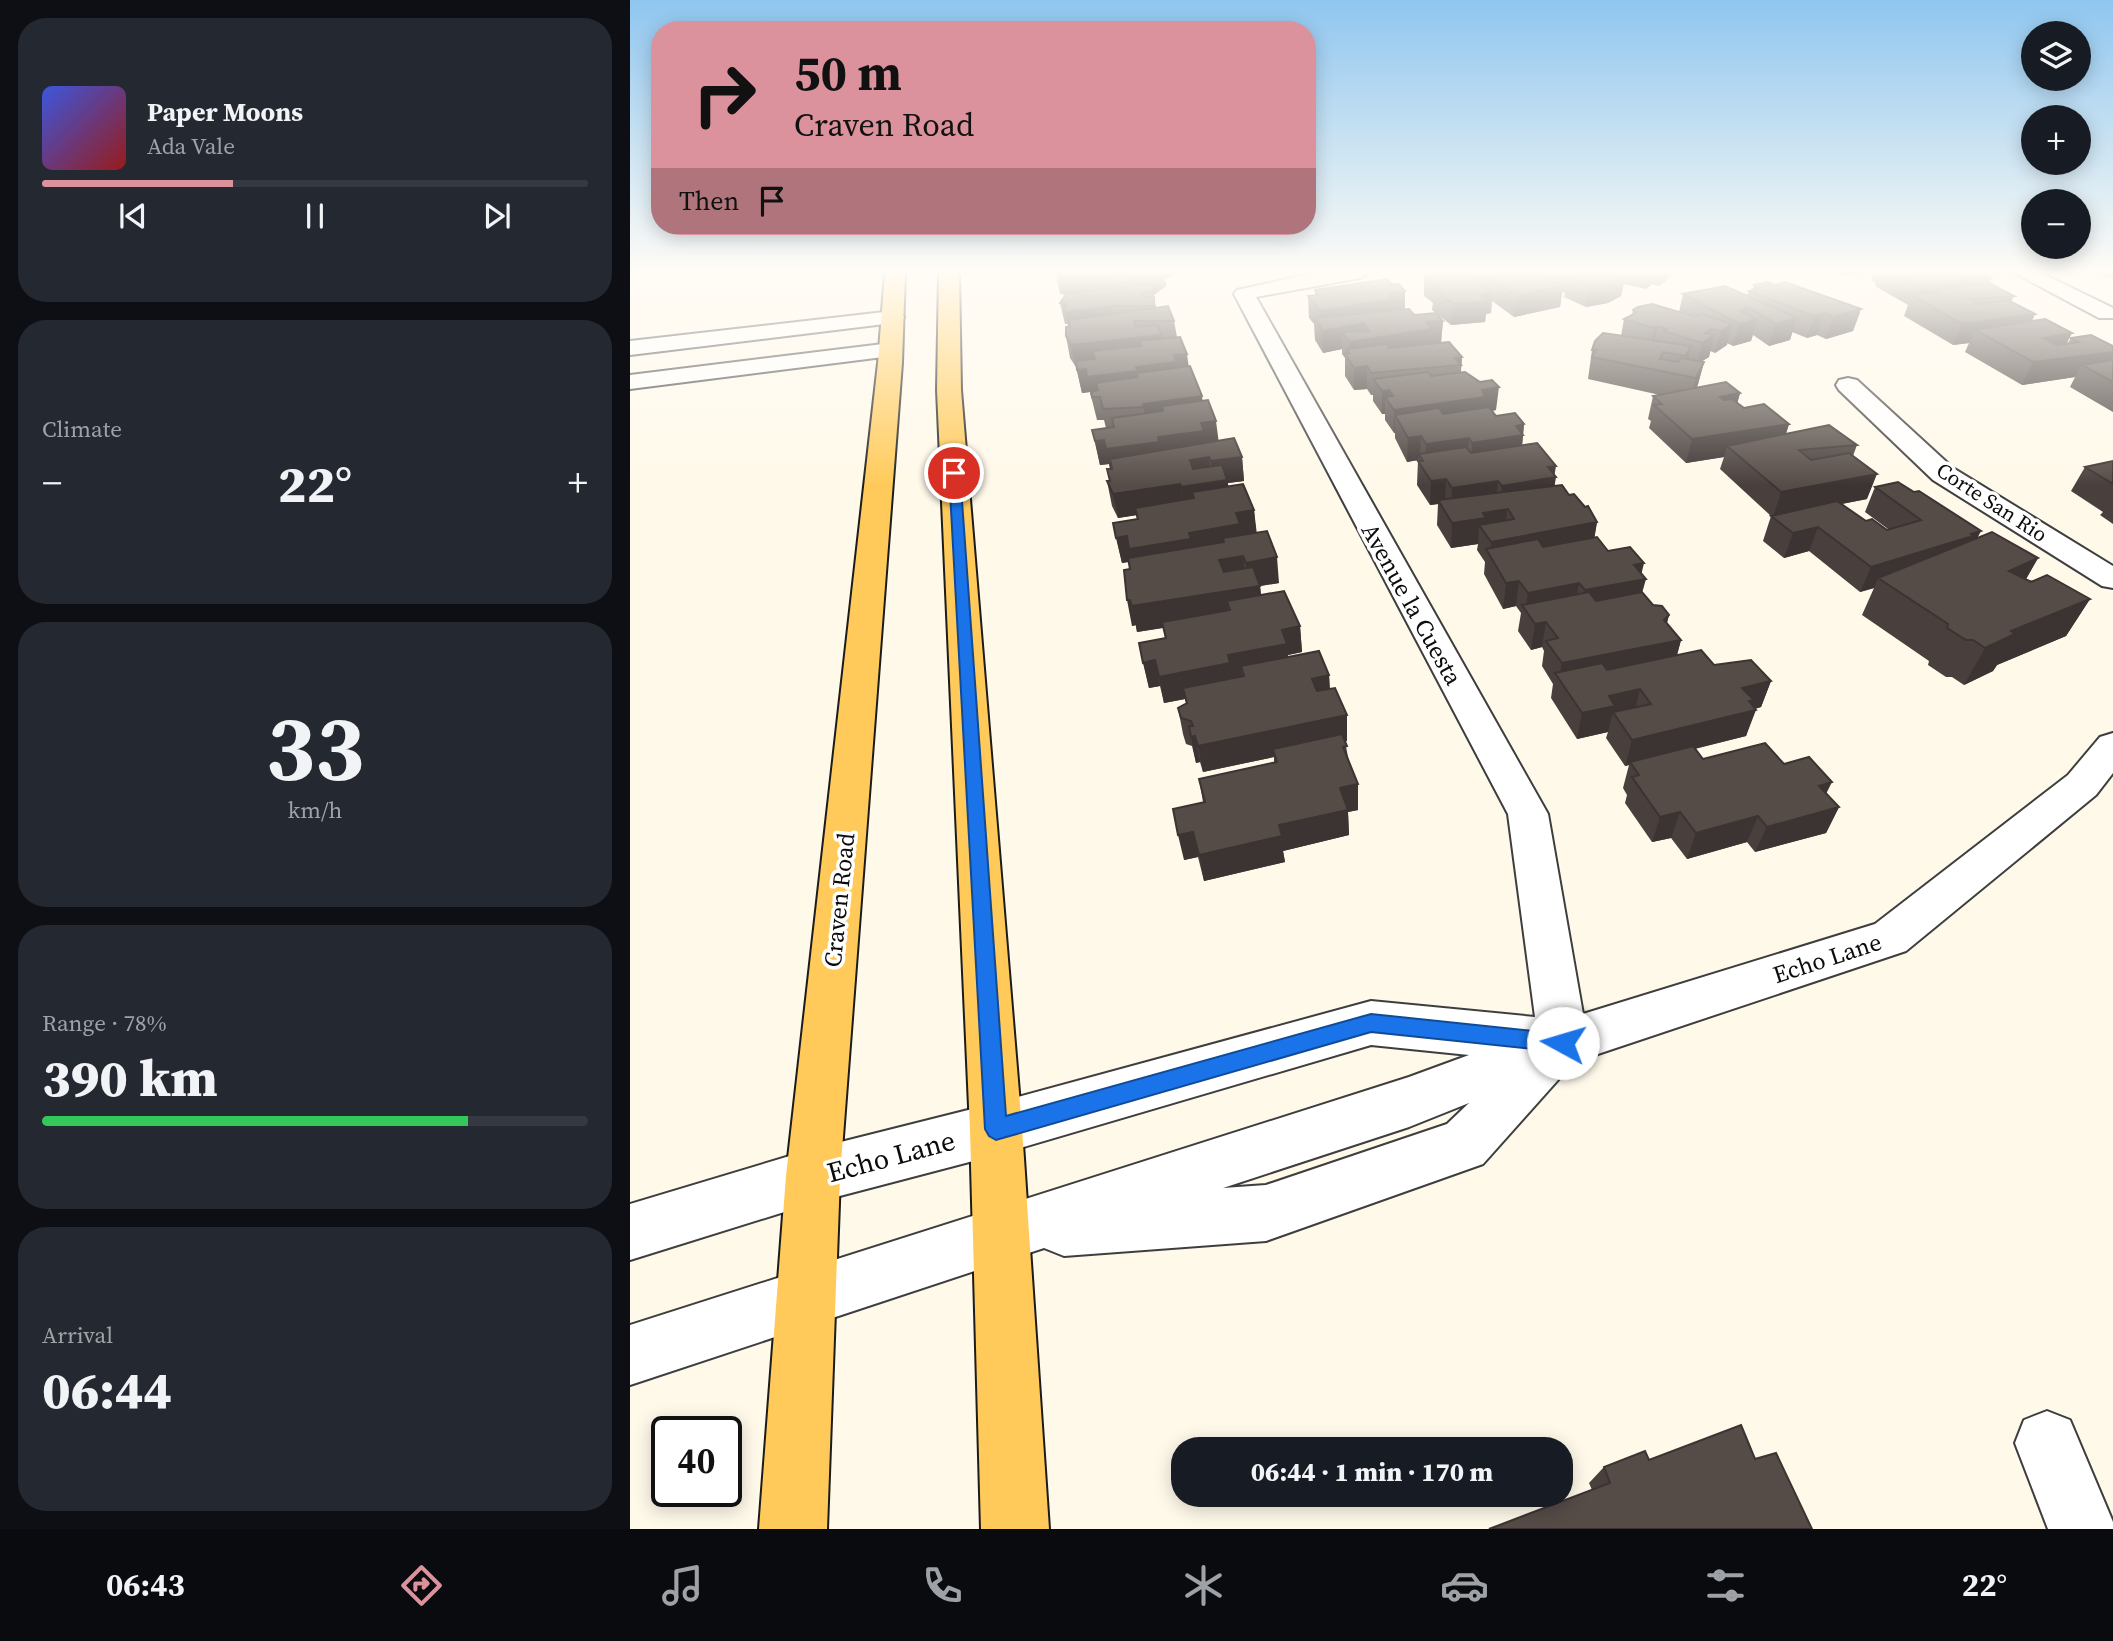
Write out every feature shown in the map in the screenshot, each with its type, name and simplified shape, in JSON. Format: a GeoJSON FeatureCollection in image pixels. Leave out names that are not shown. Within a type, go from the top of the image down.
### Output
{"type":"FeatureCollection","features":[{"type":"Feature","properties":{"kind":"main road","name":"Craven Road"},"geometry":{"type":"LineString","coordinates":[[793,1529],[809,1295],[813,1176],[891,343]]}},
{"type":"Feature","properties":{"kind":"main road"},"geometry":{"type":"LineString","coordinates":[[950,343],[950,404],[1002,1233],[1015,1529]]}},
{"type":"Feature","properties":{"kind":"street"},"geometry":{"type":"LineString","coordinates":[[630,348],[669,343]]}},
{"type":"Feature","properties":{"kind":"street","name":"Avenue la Cuesta"},"geometry":{"type":"LineString","coordinates":[[1268,343],[1528,814],[1563,1043]]}},
{"type":"Feature","properties":{"kind":"street"},"geometry":{"type":"LineString","coordinates":[[630,382],[891,350]]}},
{"type":"Feature","properties":{"kind":"street","name":"Corte San Rio"},"geometry":{"type":"LineString","coordinates":[[1848,385],[1943,474],[2113,579]]}},
{"type":"Feature","properties":{"kind":"street","name":"Echo Lane"},"geometry":{"type":"LineString","coordinates":[[630,1233],[813,1176],[996,1129],[1371,1023],[1563,1043],[1891,938],[2082,785],[2113,746]]}},
{"type":"Feature","properties":{"kind":"street","name":"Echo Lane"},"geometry":{"type":"LineString","coordinates":[[630,1355],[1002,1233],[1266,1213],[1464,1144],[1563,1043]]}},
{"type":"Feature","properties":{"kind":"street"},"geometry":{"type":"LineString","coordinates":[[2047,1443],[2082,1529]]}},
{"type":"Feature","properties":{"kind":"building"},"geometry":{"type":"Polygon","coordinates":[[[1140,343],[1183,343],[1187,354],[1174,355],[1176,362],[1136,367],[1137,371],[1087,377],[1086,369],[1077,370],[1076,361],[1095,359],[1093,351],[1141,346],[1140,343]]]}},
{"type":"Feature","properties":{"kind":"building"},"geometry":{"type":"Polygon","coordinates":[[[1450,343],[1462,357],[1455,358],[1461,365],[1371,373],[1367,366],[1354,368],[1345,354],[1349,353],[1347,349],[1387,344],[1389,348],[1450,343]]]}},
{"type":"Feature","properties":{"kind":"building"},"geometry":{"type":"Polygon","coordinates":[[[1594,343],[1673,343],[1691,346],[1686,356],[1663,352],[1660,359],[1678,362],[1681,358],[1704,362],[1696,378],[1592,357],[1596,350],[1592,350],[1594,343]]]}},
{"type":"Feature","properties":{"kind":"building"},"geometry":{"type":"Polygon","coordinates":[[[1999,343],[2108,343],[2113,346],[2113,352],[2033,362],[1999,343]]]}},
{"type":"Feature","properties":{"kind":"building"},"geometry":{"type":"Polygon","coordinates":[[[2113,360],[2113,382],[2082,365],[2113,360]]]}},
{"type":"Feature","properties":{"kind":"building"},"geometry":{"type":"Polygon","coordinates":[[[1190,366],[1202,396],[1143,404],[1144,407],[1103,409],[1100,397],[1092,397],[1091,392],[1098,390],[1096,383],[1138,377],[1137,373],[1190,366]]]}},
{"type":"Feature","properties":{"kind":"building"},"geometry":{"type":"Polygon","coordinates":[[[1428,372],[1431,376],[1465,372],[1480,382],[1492,380],[1499,387],[1482,390],[1485,397],[1394,410],[1385,397],[1393,396],[1389,390],[1382,391],[1373,379],[1428,372]]]}},
{"type":"Feature","properties":{"kind":"building"},"geometry":{"type":"Polygon","coordinates":[[[1726,382],[1740,393],[1720,397],[1724,400],[1732,399],[1744,408],[1764,404],[1789,424],[1692,439],[1654,405],[1662,404],[1653,396],[1726,382]]]}},
{"type":"Feature","properties":{"kind":"building"},"geometry":{"type":"Polygon","coordinates":[[[1208,400],[1216,421],[1201,423],[1204,431],[1158,437],[1159,442],[1106,449],[1104,440],[1095,441],[1092,430],[1114,427],[1112,418],[1163,411],[1162,406],[1208,400]]]}},
{"type":"Feature","properties":{"kind":"building"},"geometry":{"type":"Polygon","coordinates":[[[1489,407],[1496,416],[1515,413],[1524,424],[1516,426],[1523,435],[1472,443],[1469,438],[1426,444],[1421,436],[1408,438],[1395,415],[1439,408],[1443,414],[1489,407]]]}},
{"type":"Feature","properties":{"kind":"building"},"geometry":{"type":"Polygon","coordinates":[[[1829,425],[1857,445],[1799,450],[1811,460],[1849,453],[1877,474],[1781,492],[1727,446],[1829,425]]]}},
{"type":"Feature","properties":{"kind":"building"},"geometry":{"type":"Polygon","coordinates":[[[1234,438],[1242,457],[1211,461],[1209,457],[1190,460],[1193,469],[1222,465],[1227,480],[1113,494],[1107,481],[1110,481],[1107,469],[1112,469],[1110,459],[1234,438]]]}},
{"type":"Feature","properties":{"kind":"building"},"geometry":{"type":"Polygon","coordinates":[[[1537,443],[1556,466],[1548,467],[1556,477],[1502,486],[1498,481],[1452,488],[1446,479],[1431,481],[1418,461],[1423,461],[1419,454],[1466,447],[1471,453],[1537,443]]]}},
{"type":"Feature","properties":{"kind":"building"},"geometry":{"type":"Polygon","coordinates":[[[2113,461],[2113,484],[2085,467],[2113,461]]]}},
{"type":"Feature","properties":{"kind":"building"},"geometry":{"type":"Polygon","coordinates":[[[1898,482],[1914,492],[1919,491],[1981,531],[1971,534],[1973,536],[1871,567],[1818,527],[1793,533],[1771,516],[1837,501],[1866,521],[1872,519],[1887,530],[1921,520],[1875,487],[1898,482]]]}},
{"type":"Feature","properties":{"kind":"building"},"geometry":{"type":"Polygon","coordinates":[[[1243,484],[1254,510],[1236,513],[1240,524],[1189,533],[1191,539],[1129,549],[1127,536],[1116,538],[1113,523],[1138,519],[1135,508],[1194,498],[1192,492],[1243,484]]]}},
{"type":"Feature","properties":{"kind":"building"},"geometry":{"type":"Polygon","coordinates":[[[1562,485],[1569,495],[1574,494],[1585,507],[1588,506],[1597,522],[1491,542],[1479,525],[1514,519],[1508,509],[1483,513],[1486,518],[1452,523],[1438,500],[1562,485]]]}},
{"type":"Feature","properties":{"kind":"building"},"geometry":{"type":"Polygon","coordinates":[[[1267,531],[1277,557],[1246,563],[1243,556],[1219,560],[1224,572],[1253,567],[1260,586],[1132,606],[1130,600],[1127,600],[1124,570],[1130,569],[1128,558],[1224,542],[1223,538],[1267,531]]]}},
{"type":"Feature","properties":{"kind":"building"},"geometry":{"type":"Polygon","coordinates":[[[1992,532],[2038,558],[2009,571],[2031,582],[2047,575],[2090,599],[2011,631],[2015,634],[1985,648],[1947,628],[1948,624],[1878,578],[1992,532]]]}},
{"type":"Feature","properties":{"kind":"building"},"geometry":{"type":"Polygon","coordinates":[[[1597,537],[1608,551],[1630,547],[1644,563],[1634,565],[1646,579],[1585,590],[1579,583],[1528,593],[1519,581],[1506,583],[1486,549],[1538,539],[1543,547],[1597,537]]]}},
{"type":"Feature","properties":{"kind":"building"},"geometry":{"type":"Polygon","coordinates":[[[1284,591],[1300,626],[1282,630],[1287,644],[1228,655],[1230,663],[1159,677],[1155,660],[1143,663],[1139,643],[1166,638],[1162,622],[1230,610],[1227,601],[1284,591]]]}},
{"type":"Feature","properties":{"kind":"building"},"geometry":{"type":"Polygon","coordinates":[[[1589,592],[1596,601],[1642,592],[1653,605],[1662,606],[1669,615],[1664,620],[1681,640],[1562,663],[1546,641],[1558,638],[1546,622],[1535,624],[1522,605],[1589,592]]]}},
{"type":"Feature","properties":{"kind":"building"},"geometry":{"type":"Polygon","coordinates":[[[1701,650],[1714,665],[1751,660],[1771,681],[1742,688],[1754,700],[1749,701],[1756,710],[1632,740],[1613,712],[1651,704],[1640,689],[1609,696],[1615,706],[1582,713],[1555,673],[1602,663],[1607,670],[1701,650]]]}},
{"type":"Feature","properties":{"kind":"building"},"geometry":{"type":"Polygon","coordinates":[[[1319,651],[1329,675],[1312,679],[1317,691],[1335,688],[1347,715],[1198,746],[1195,736],[1191,737],[1191,721],[1181,718],[1178,708],[1187,703],[1183,688],[1244,676],[1241,666],[1319,651]]]}},
{"type":"Feature","properties":{"kind":"building"},"geometry":{"type":"Polygon","coordinates":[[[1342,734],[1347,746],[1343,747],[1358,784],[1340,788],[1348,810],[1279,825],[1282,836],[1199,855],[1193,832],[1178,835],[1173,809],[1205,802],[1199,779],[1277,762],[1273,749],[1342,734]]]}},
{"type":"Feature","properties":{"kind":"building"},"geometry":{"type":"Polygon","coordinates":[[[1765,743],[1784,764],[1809,757],[1832,782],[1819,786],[1839,807],[1767,827],[1758,816],[1696,833],[1680,812],[1660,817],[1632,777],[1639,775],[1630,762],[1693,746],[1703,759],[1765,743]]]}},
{"type":"Feature","properties":{"kind":"building"},"geometry":{"type":"Polygon","coordinates":[[[1741,1425],[1755,1459],[1776,1453],[1812,1529],[1489,1529],[1547,1507],[1573,1507],[1573,1497],[1610,1483],[1604,1467],[1645,1451],[1649,1460],[1741,1425]]]}},
{"type":"Feature","properties":{"kind":"route"},"geometry":{"type":"LineString","coordinates":[[954,473],[996,1129],[1371,1023],[1563,1043]]}}]}
